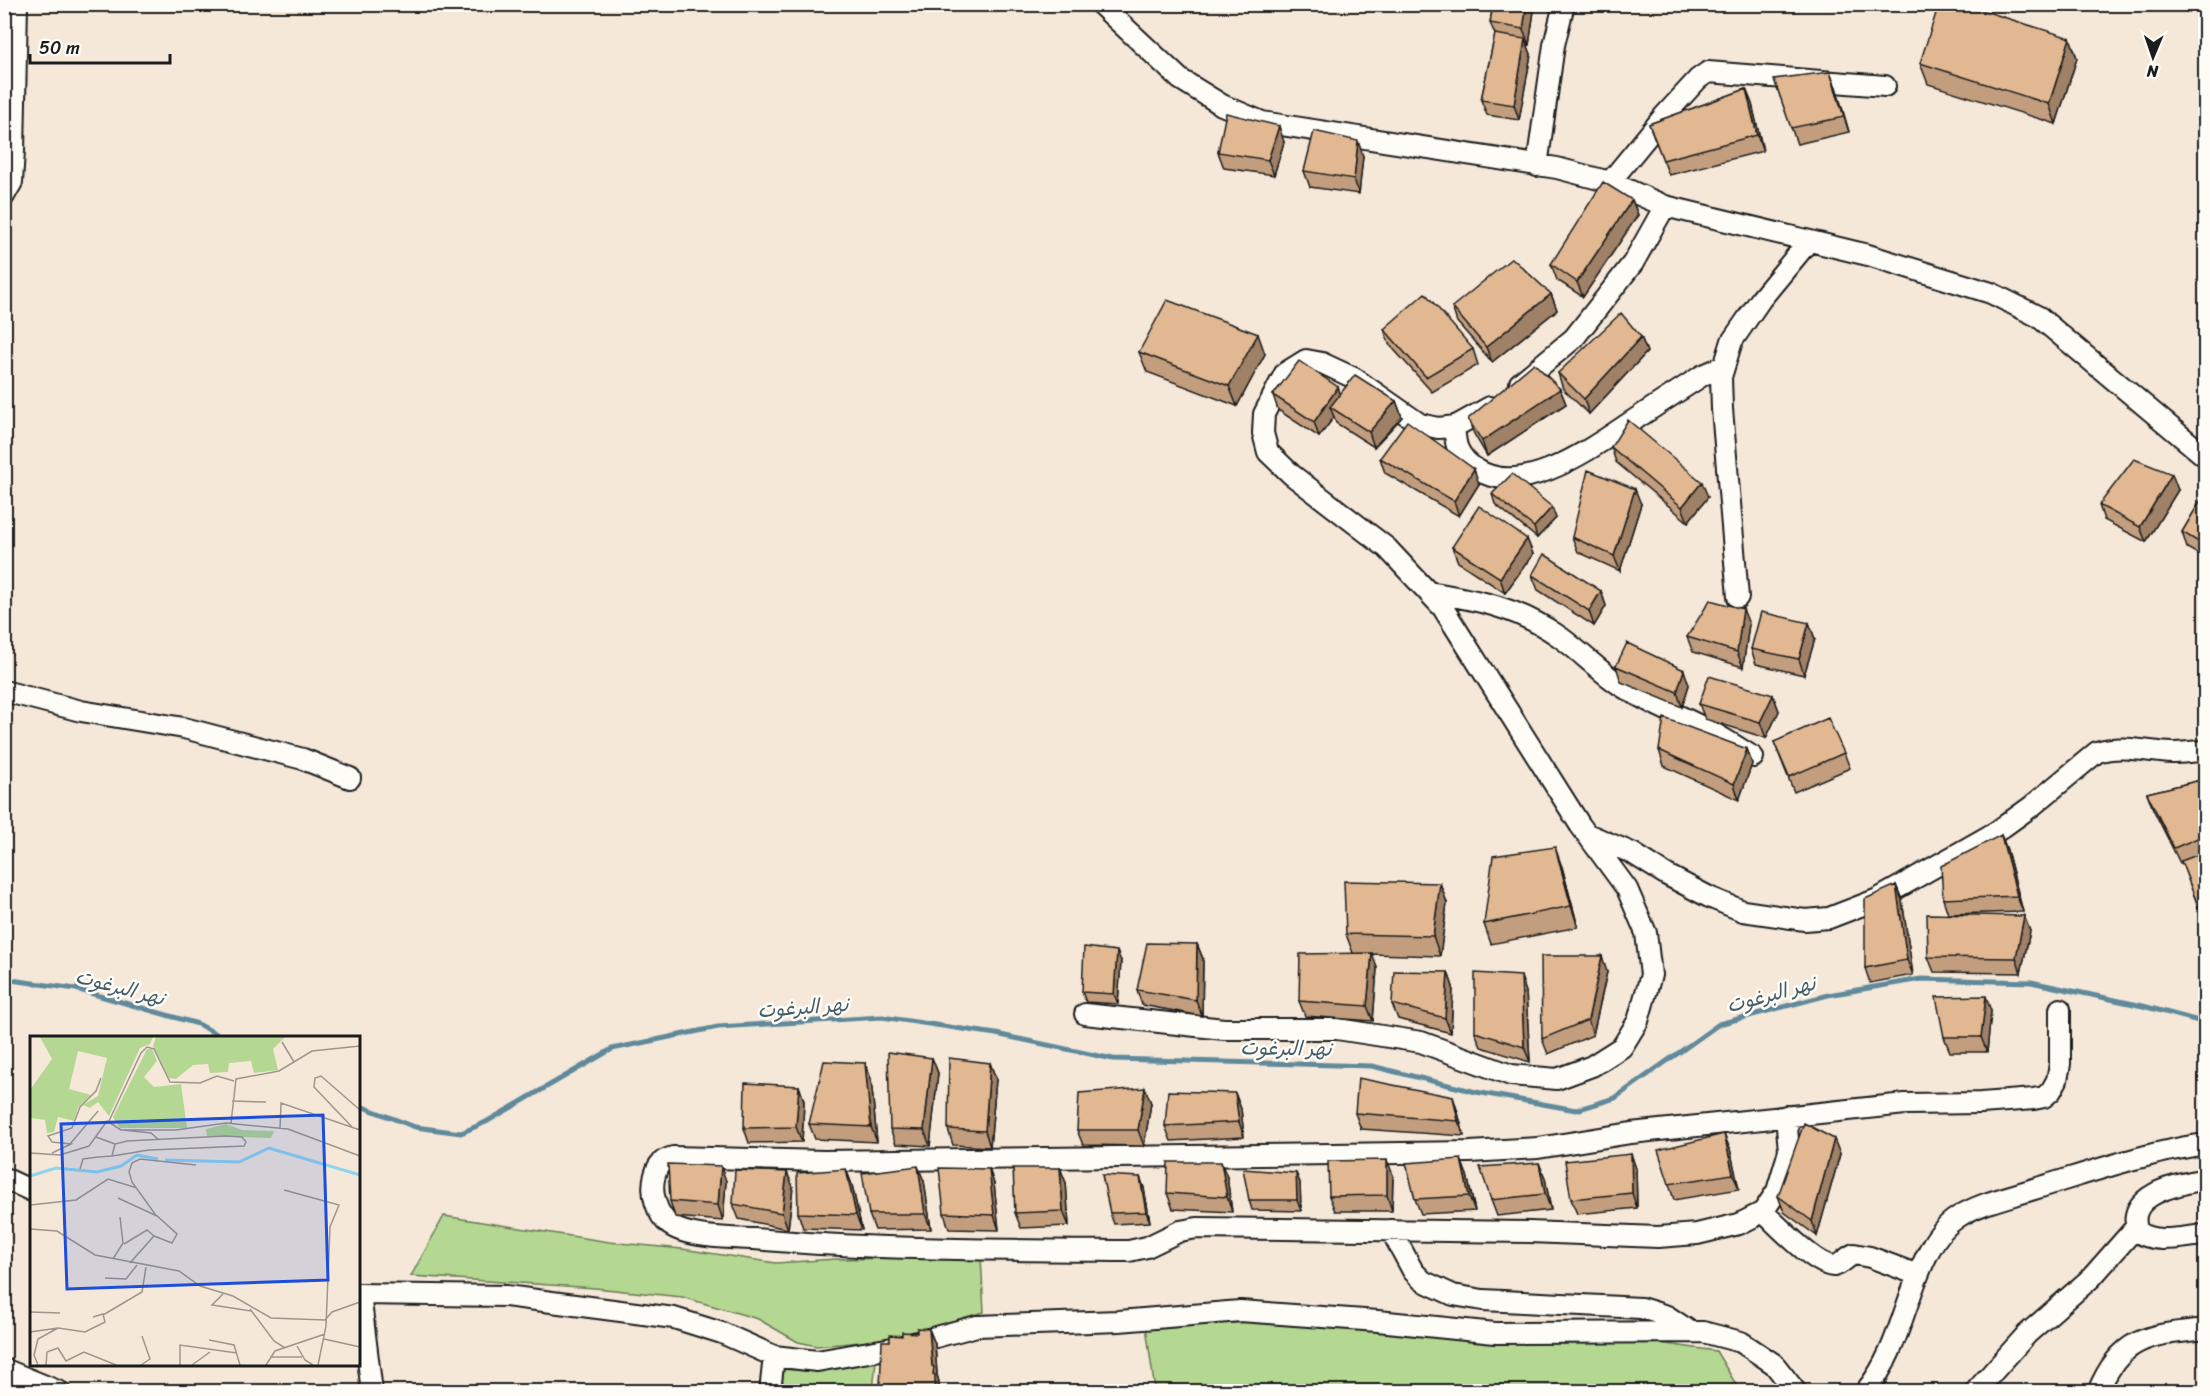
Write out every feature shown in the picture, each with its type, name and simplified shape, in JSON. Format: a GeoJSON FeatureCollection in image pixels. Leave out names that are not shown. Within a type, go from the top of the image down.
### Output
{"type":"FeatureCollection","features":[{"type":"Feature","properties":{"kind":"street"},"geometry":{"type":"LineString","coordinates":[[4,196],[12,182],[17,4]]}},
{"type":"Feature","properties":{"kind":"street"},"geometry":{"type":"LineString","coordinates":[[1100,4],[1180,79],[1222,105],[1262,122],[1557,168],[1610,182],[1665,206],[1868,255],[1962,283],[2020,306],[2058,332],[2205,457]]}},
{"type":"Feature","properties":{"kind":"street"},"geometry":{"type":"LineString","coordinates":[[1537,166],[1554,45],[1564,4]]}},
{"type":"Feature","properties":{"kind":"street"},"geometry":{"type":"LineString","coordinates":[[1610,182],[1664,116],[1698,79],[1708,72],[1885,86]]}},
{"type":"Feature","properties":{"kind":"street"},"geometry":{"type":"LineString","coordinates":[[1085,1014],[1224,1029],[1337,1029],[1420,1042],[1511,1075],[1557,1079],[1592,1066],[1622,1047],[1638,1021],[1651,975],[1646,933],[1627,889],[1587,834],[1443,608],[1387,548],[1292,475],[1268,452],[1263,433],[1264,414],[1285,373],[1306,360],[1322,363],[1354,378],[1420,424],[1438,428],[1454,426],[1497,403],[1574,338],[1633,263],[1665,206]]}},
{"type":"Feature","properties":{"kind":"street"},"geometry":{"type":"LineString","coordinates":[[1738,597],[1721,377],[1732,341],[1761,299],[1808,242]]}},
{"type":"Feature","properties":{"kind":"street"},"geometry":{"type":"LineString","coordinates":[[1454,426],[1458,449],[1469,464],[1487,476],[1503,480],[1518,478],[1535,474],[1578,456],[1703,375],[1724,366]]}},
{"type":"Feature","properties":{"kind":"street"},"geometry":{"type":"LineString","coordinates":[[1428,592],[1482,600],[1511,609],[1535,621],[1560,637],[1619,685],[1709,731],[1753,757]]}},
{"type":"Feature","properties":{"kind":"street"},"geometry":{"type":"LineString","coordinates":[[4,691],[81,711],[184,728],[303,759],[350,778]]}},
{"type":"Feature","properties":{"kind":"street"},"geometry":{"type":"LineString","coordinates":[[1587,834],[1632,853],[1709,897],[1743,911],[1805,920],[1829,918],[1878,899],[1996,832],[2032,806],[2097,752],[2106,749],[2129,748],[2174,753],[2205,751]]}},
{"type":"Feature","properties":{"kind":"street"},"geometry":{"type":"LineString","coordinates":[[1786,1116],[1788,1151],[1777,1191],[1763,1212],[1739,1224],[1696,1234],[1658,1237],[1529,1232],[1188,1229],[1147,1247],[1129,1251],[832,1246],[686,1232],[671,1226],[664,1219],[656,1205],[653,1190],[654,1176],[659,1164],[673,1157],[836,1161],[1470,1152],[1538,1148],[1631,1133],[1786,1116],[1905,1104],[1981,1103],[2044,1097],[2051,1091],[2057,1080],[2060,1064],[2060,1009]]}},
{"type":"Feature","properties":{"kind":"street"},"geometry":{"type":"LineString","coordinates":[[1865,1392],[1876,1379],[1892,1345],[1918,1275],[1941,1230],[1958,1217],[1980,1206],[2126,1161],[2168,1150],[2205,1144]]}},
{"type":"Feature","properties":{"kind":"street"},"geometry":{"type":"LineString","coordinates":[[4,1178],[30,1190]]}},
{"type":"Feature","properties":{"kind":"street"},"geometry":{"type":"LineString","coordinates":[[1975,1392],[2027,1334],[2091,1278],[2136,1227],[2138,1210],[2146,1198],[2174,1186],[2205,1179]]}},
{"type":"Feature","properties":{"kind":"street"},"geometry":{"type":"LineString","coordinates":[[1763,1212],[1811,1255],[1826,1264],[1834,1266],[1854,1254],[1869,1257],[1918,1275]]}},
{"type":"Feature","properties":{"kind":"street"},"geometry":{"type":"LineString","coordinates":[[2136,1227],[2142,1235],[2156,1238],[2205,1235]]}},
{"type":"Feature","properties":{"kind":"street"},"geometry":{"type":"LineString","coordinates":[[1391,1230],[1413,1271],[1423,1281],[1453,1295],[1484,1300],[1641,1308],[1667,1316],[1691,1332]]}},
{"type":"Feature","properties":{"kind":"street"},"geometry":{"type":"LineString","coordinates":[[360,1294],[506,1296],[674,1318],[722,1333],[774,1356],[817,1361],[898,1347],[977,1326],[1119,1322],[1240,1311],[1378,1321],[1495,1333],[1703,1332],[1741,1342],[1774,1364],[1796,1392]]}},
{"type":"Feature","properties":{"kind":"street"},"geometry":{"type":"LineString","coordinates":[[360,1302],[372,1392]]}},
{"type":"Feature","properties":{"kind":"street"},"geometry":{"type":"LineString","coordinates":[[2098,1392],[2107,1371],[2117,1357],[2145,1339],[2163,1333],[2205,1329]]}},
{"type":"Feature","properties":{"kind":"street"},"geometry":{"type":"LineString","coordinates":[[771,1392],[774,1356]]}},
{"type":"Feature","properties":{"kind":"street"},"geometry":{"type":"LineString","coordinates":[[4,1369],[60,1392]]}},
{"type":"Feature","properties":{"kind":"green space"},"geometry":{"type":"Polygon","coordinates":[[[444,1216],[609,1242],[682,1249],[776,1263],[836,1259],[981,1257],[984,1312],[884,1340],[817,1346],[798,1342],[758,1319],[682,1297],[595,1288],[411,1276],[444,1216]]]}},
{"type":"Feature","properties":{"kind":"green space"},"geometry":{"type":"Polygon","coordinates":[[[1274,1321],[1478,1341],[1659,1343],[1716,1351],[1740,1391],[1155,1391],[1146,1327],[1274,1321]]]}},
{"type":"Feature","properties":{"kind":"green space"},"geometry":{"type":"Polygon","coordinates":[[[876,1360],[873,1391],[778,1392],[780,1369],[807,1371],[818,1364],[876,1360]]]}},
{"type":"Feature","properties":{"kind":"building"},"geometry":{"type":"Polygon","coordinates":[[[1493,4],[1527,4],[1523,29],[1490,23],[1493,4]]]}},
{"type":"Feature","properties":{"kind":"building"},"geometry":{"type":"Polygon","coordinates":[[[1939,4],[1962,4],[2070,38],[2049,104],[1920,63],[1939,4]]]}},
{"type":"Feature","properties":{"kind":"building"},"geometry":{"type":"Polygon","coordinates":[[[1495,34],[1525,39],[1514,105],[1481,100],[1495,34]]]}},
{"type":"Feature","properties":{"kind":"building"},"geometry":{"type":"Polygon","coordinates":[[[1830,72],[1844,117],[1791,128],[1774,79],[1830,72]]]}},
{"type":"Feature","properties":{"kind":"building"},"geometry":{"type":"Polygon","coordinates":[[[1746,89],[1757,135],[1663,160],[1649,124],[1746,89]]]}},
{"type":"Feature","properties":{"kind":"building"},"geometry":{"type":"Polygon","coordinates":[[[1226,113],[1279,126],[1268,160],[1218,152],[1226,113]]]}},
{"type":"Feature","properties":{"kind":"building"},"geometry":{"type":"Polygon","coordinates":[[[1314,131],[1358,141],[1354,179],[1304,171],[1314,131]]]}},
{"type":"Feature","properties":{"kind":"building"},"geometry":{"type":"Polygon","coordinates":[[[1603,182],[1632,200],[1577,282],[1551,264],[1603,182]]]}},
{"type":"Feature","properties":{"kind":"building"},"geometry":{"type":"Polygon","coordinates":[[[1512,258],[1551,294],[1486,347],[1452,307],[1512,258]]]}},
{"type":"Feature","properties":{"kind":"building"},"geometry":{"type":"Polygon","coordinates":[[[1425,293],[1473,349],[1426,377],[1384,329],[1425,293]]]}},
{"type":"Feature","properties":{"kind":"building"},"geometry":{"type":"Polygon","coordinates":[[[1167,300],[1258,334],[1229,386],[1139,352],[1167,300]]]}},
{"type":"Feature","properties":{"kind":"building"},"geometry":{"type":"Polygon","coordinates":[[[1621,313],[1641,337],[1584,399],[1558,373],[1621,313]]]}},
{"type":"Feature","properties":{"kind":"building"},"geometry":{"type":"Polygon","coordinates":[[[1299,361],[1338,387],[1314,422],[1273,395],[1299,361]]]}},
{"type":"Feature","properties":{"kind":"building"},"geometry":{"type":"Polygon","coordinates":[[[1534,363],[1560,389],[1482,441],[1468,419],[1534,363]]]}},
{"type":"Feature","properties":{"kind":"building"},"geometry":{"type":"Polygon","coordinates":[[[1355,375],[1396,401],[1369,432],[1330,407],[1355,375]]]}},
{"type":"Feature","properties":{"kind":"building"},"geometry":{"type":"Polygon","coordinates":[[[1628,420],[1702,482],[1682,507],[1611,447],[1628,420]]]}},
{"type":"Feature","properties":{"kind":"building"},"geometry":{"type":"Polygon","coordinates":[[[1407,421],[1474,469],[1454,501],[1380,458],[1407,421]]]}},
{"type":"Feature","properties":{"kind":"building"},"geometry":{"type":"Polygon","coordinates":[[[2134,459],[2172,474],[2140,527],[2099,505],[2134,459]]]}},
{"type":"Feature","properties":{"kind":"building"},"geometry":{"type":"Polygon","coordinates":[[[1588,470],[1635,489],[1614,556],[1572,537],[1588,470]]]}},
{"type":"Feature","properties":{"kind":"building"},"geometry":{"type":"Polygon","coordinates":[[[1512,474],[1552,507],[1534,527],[1492,494],[1512,474]]]}},
{"type":"Feature","properties":{"kind":"building"},"geometry":{"type":"Polygon","coordinates":[[[2205,493],[2205,546],[2182,532],[2205,493]]]}},
{"type":"Feature","properties":{"kind":"building"},"geometry":{"type":"Polygon","coordinates":[[[1479,506],[1527,539],[1500,578],[1452,547],[1479,506]]]}},
{"type":"Feature","properties":{"kind":"building"},"geometry":{"type":"Polygon","coordinates":[[[1544,554],[1601,591],[1589,611],[1532,575],[1544,554]]]}},
{"type":"Feature","properties":{"kind":"building"},"geometry":{"type":"Polygon","coordinates":[[[1710,600],[1743,609],[1737,652],[1687,637],[1710,600]]]}},
{"type":"Feature","properties":{"kind":"building"},"geometry":{"type":"Polygon","coordinates":[[[1761,612],[1809,623],[1799,659],[1751,649],[1761,612]]]}},
{"type":"Feature","properties":{"kind":"building"},"geometry":{"type":"Polygon","coordinates":[[[1627,643],[1684,670],[1677,692],[1616,666],[1627,643]]]}},
{"type":"Feature","properties":{"kind":"building"},"geometry":{"type":"Polygon","coordinates":[[[1709,676],[1773,695],[1760,722],[1699,704],[1709,676]]]}},
{"type":"Feature","properties":{"kind":"building"},"geometry":{"type":"Polygon","coordinates":[[[1664,718],[1747,749],[1734,784],[1659,750],[1664,718]]]}},
{"type":"Feature","properties":{"kind":"building"},"geometry":{"type":"Polygon","coordinates":[[[1828,718],[1844,753],[1789,777],[1774,742],[1828,718]]]}},
{"type":"Feature","properties":{"kind":"building"},"geometry":{"type":"Polygon","coordinates":[[[2205,779],[2205,835],[2174,848],[2147,793],[2205,779]]]}},
{"type":"Feature","properties":{"kind":"building"},"geometry":{"type":"Polygon","coordinates":[[[2001,835],[2017,896],[1943,899],[1941,866],[2001,835]]]}},
{"type":"Feature","properties":{"kind":"building"},"geometry":{"type":"Polygon","coordinates":[[[1555,847],[1571,906],[1484,924],[1493,856],[1555,847]]]}},
{"type":"Feature","properties":{"kind":"building"},"geometry":{"type":"Polygon","coordinates":[[[2205,852],[2205,917],[2203,918],[2181,861],[2205,852]]]}},
{"type":"Feature","properties":{"kind":"building"},"geometry":{"type":"Polygon","coordinates":[[[1344,881],[1440,883],[1433,936],[1346,934],[1344,881]]]}},
{"type":"Feature","properties":{"kind":"building"},"geometry":{"type":"Polygon","coordinates":[[[1896,885],[1907,960],[1865,968],[1865,899],[1896,885]]]}},
{"type":"Feature","properties":{"kind":"building"},"geometry":{"type":"Polygon","coordinates":[[[1927,914],[2024,916],[2016,958],[1928,957],[1927,914]]]}},
{"type":"Feature","properties":{"kind":"building"},"geometry":{"type":"Polygon","coordinates":[[[1147,943],[1197,944],[1196,1000],[1137,990],[1147,943]]]}},
{"type":"Feature","properties":{"kind":"building"},"geometry":{"type":"Polygon","coordinates":[[[1084,947],[1117,951],[1114,994],[1082,992],[1084,947]]]}},
{"type":"Feature","properties":{"kind":"building"},"geometry":{"type":"Polygon","coordinates":[[[1372,953],[1367,1006],[1299,1001],[1300,954],[1372,953]]]}},
{"type":"Feature","properties":{"kind":"building"},"geometry":{"type":"Polygon","coordinates":[[[1541,956],[1602,956],[1588,1020],[1542,1039],[1541,956]]]}},
{"type":"Feature","properties":{"kind":"building"},"geometry":{"type":"Polygon","coordinates":[[[1394,971],[1448,972],[1445,1018],[1392,1004],[1394,971]]]}},
{"type":"Feature","properties":{"kind":"building"},"geometry":{"type":"Polygon","coordinates":[[[1475,973],[1521,976],[1524,1047],[1475,1032],[1475,973]]]}},
{"type":"Feature","properties":{"kind":"building"},"geometry":{"type":"Polygon","coordinates":[[[1986,996],[1981,1037],[1944,1037],[1936,997],[1986,996]]]}},
{"type":"Feature","properties":{"kind":"building"},"geometry":{"type":"Polygon","coordinates":[[[888,1052],[932,1058],[924,1130],[890,1129],[888,1052]]]}},
{"type":"Feature","properties":{"kind":"building"},"geometry":{"type":"Polygon","coordinates":[[[949,1058],[990,1063],[985,1131],[948,1129],[949,1058]]]}},
{"type":"Feature","properties":{"kind":"building"},"geometry":{"type":"Polygon","coordinates":[[[824,1061],[865,1063],[871,1127],[809,1124],[824,1061]]]}},
{"type":"Feature","properties":{"kind":"building"},"geometry":{"type":"Polygon","coordinates":[[[1358,1078],[1453,1097],[1458,1121],[1355,1113],[1358,1078]]]}},
{"type":"Feature","properties":{"kind":"building"},"geometry":{"type":"Polygon","coordinates":[[[745,1083],[799,1086],[796,1127],[744,1128],[745,1083]]]}},
{"type":"Feature","properties":{"kind":"building"},"geometry":{"type":"Polygon","coordinates":[[[1145,1088],[1138,1130],[1077,1130],[1079,1093],[1145,1088]]]}},
{"type":"Feature","properties":{"kind":"building"},"geometry":{"type":"Polygon","coordinates":[[[1168,1091],[1235,1093],[1239,1122],[1165,1126],[1168,1091]]]}},
{"type":"Feature","properties":{"kind":"building"},"geometry":{"type":"Polygon","coordinates":[[[1804,1123],[1834,1139],[1812,1221],[1778,1196],[1804,1123]]]}},
{"type":"Feature","properties":{"kind":"building"},"geometry":{"type":"Polygon","coordinates":[[[1724,1134],[1733,1174],[1669,1184],[1658,1150],[1724,1134]]]}},
{"type":"Feature","properties":{"kind":"building"},"geometry":{"type":"Polygon","coordinates":[[[1631,1154],[1632,1193],[1571,1199],[1565,1161],[1631,1154]]]}},
{"type":"Feature","properties":{"kind":"building"},"geometry":{"type":"Polygon","coordinates":[[[1461,1159],[1469,1196],[1415,1199],[1406,1163],[1461,1159]]]}},
{"type":"Feature","properties":{"kind":"building"},"geometry":{"type":"Polygon","coordinates":[[[1387,1160],[1387,1195],[1329,1196],[1328,1161],[1387,1160]]]}},
{"type":"Feature","properties":{"kind":"building"},"geometry":{"type":"Polygon","coordinates":[[[1168,1162],[1221,1162],[1227,1197],[1167,1193],[1168,1162]]]}},
{"type":"Feature","properties":{"kind":"building"},"geometry":{"type":"Polygon","coordinates":[[[1539,1163],[1545,1194],[1491,1200],[1480,1167],[1539,1163]]]}},
{"type":"Feature","properties":{"kind":"building"},"geometry":{"type":"Polygon","coordinates":[[[668,1164],[721,1166],[718,1205],[670,1201],[668,1164]]]}},
{"type":"Feature","properties":{"kind":"building"},"geometry":{"type":"Polygon","coordinates":[[[918,1166],[925,1214],[869,1214],[862,1173],[918,1166]]]}},
{"type":"Feature","properties":{"kind":"building"},"geometry":{"type":"Polygon","coordinates":[[[939,1168],[989,1169],[994,1215],[944,1213],[939,1168]]]}},
{"type":"Feature","properties":{"kind":"building"},"geometry":{"type":"Polygon","coordinates":[[[1013,1168],[1060,1168],[1063,1211],[1015,1213],[1013,1168]]]}},
{"type":"Feature","properties":{"kind":"building"},"geometry":{"type":"Polygon","coordinates":[[[846,1169],[856,1215],[798,1213],[797,1173],[846,1169]]]}},
{"type":"Feature","properties":{"kind":"building"},"geometry":{"type":"Polygon","coordinates":[[[1243,1169],[1296,1173],[1297,1200],[1249,1200],[1243,1169]]]}},
{"type":"Feature","properties":{"kind":"building"},"geometry":{"type":"Polygon","coordinates":[[[735,1170],[787,1172],[782,1213],[733,1204],[735,1170]]]}},
{"type":"Feature","properties":{"kind":"building"},"geometry":{"type":"Polygon","coordinates":[[[1102,1175],[1140,1177],[1146,1212],[1110,1213],[1102,1175]]]}},
{"type":"Feature","properties":{"kind":"building"},"geometry":{"type":"Polygon","coordinates":[[[917,1328],[929,1329],[935,1389],[880,1387],[882,1341],[890,1341],[890,1335],[902,1336],[902,1332],[917,1333],[917,1328]]]}},
{"type":"Feature","properties":{"kind":"waterway","name":"نهر البرغوت"},"geometry":{"type":"LineString","coordinates":[[4,979],[76,989],[198,1024],[220,1036]]}},
{"type":"Feature","properties":{"kind":"waterway","name":"نهر البرغوت"},"geometry":{"type":"LineString","coordinates":[[360,1106],[415,1127],[461,1133],[486,1122],[612,1049],[718,1027],[882,1017],[996,1034],[1113,1059],[1372,1066],[1476,1092],[1576,1110],[1615,1098],[1719,1024],[1828,995],[1921,979],[2031,982],[2143,1006],[2206,1023]]}}]}
